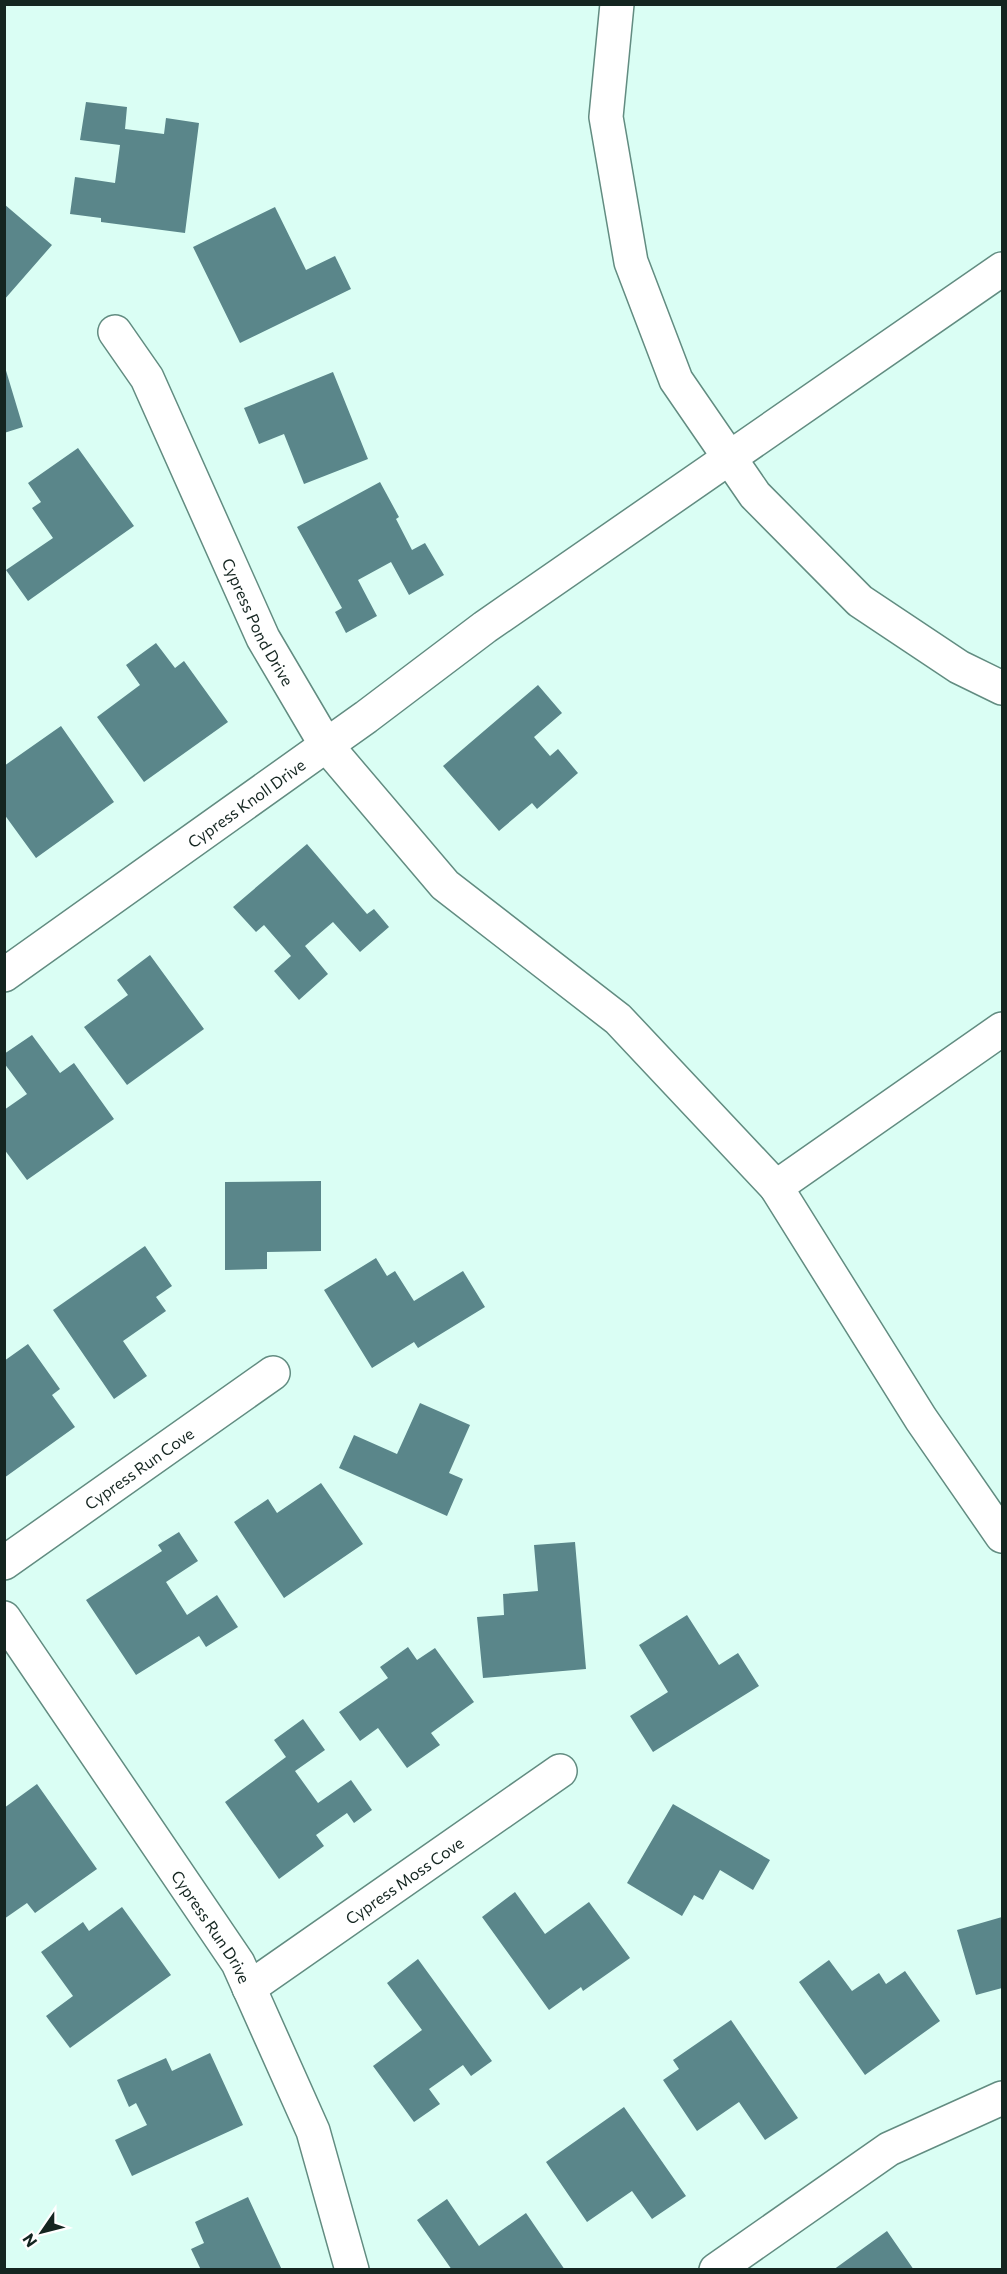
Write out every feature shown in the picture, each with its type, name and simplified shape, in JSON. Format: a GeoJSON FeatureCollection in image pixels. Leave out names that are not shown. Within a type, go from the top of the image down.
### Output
{"type":"FeatureCollection","features":[{"type":"Feature","properties":{"kind":"street"},"geometry":{"type":"LineString","coordinates":[[617,4],[606,117],[631,262],[676,380],[755,495],[860,601],[958,667],[1002,688]]}},
{"type":"Feature","properties":{"kind":"street","name":"Cypress Knoll Drive"},"geometry":{"type":"LineString","coordinates":[[4,975],[326,746],[485,627],[1002,269]]}},
{"type":"Feature","properties":{"kind":"street","name":"Cypress Pond Drive"},"geometry":{"type":"LineString","coordinates":[[115,332],[147,378],[263,638],[326,746],[445,885],[618,1018],[776,1187],[921,1419],[1002,1536]]}},
{"type":"Feature","properties":{"kind":"street"},"geometry":{"type":"LineString","coordinates":[[776,1187],[1002,1029]]}},
{"type":"Feature","properties":{"kind":"street","name":"Cypress Run Cove"},"geometry":{"type":"LineString","coordinates":[[4,1563],[273,1373]]}},
{"type":"Feature","properties":{"kind":"street","name":"Cypress Run Drive"},"geometry":{"type":"LineString","coordinates":[[4,1618],[238,1963],[313,2131],[352,2270]]}},
{"type":"Feature","properties":{"kind":"street","name":"Cypress Moss Cove"},"geometry":{"type":"LineString","coordinates":[[249,1988],[560,1772]]}},
{"type":"Feature","properties":{"kind":"street"},"geometry":{"type":"LineString","coordinates":[[716,2270],[889,2149],[1002,2098]]}},
{"type":"Feature","properties":{"kind":"building"},"geometry":{"type":"Polygon","coordinates":[[[86,102],[127,107],[125,129],[164,134],[166,118],[199,123],[185,233],[101,222],[101,218],[70,214],[75,177],[115,183],[120,145],[80,140],[86,102]]]}},
{"type":"Feature","properties":{"kind":"building"},"geometry":{"type":"Polygon","coordinates":[[[4,204],[52,245],[4,300],[4,204]]]}},
{"type":"Feature","properties":{"kind":"building"},"geometry":{"type":"Polygon","coordinates":[[[275,207],[306,270],[335,256],[351,289],[240,343],[193,247],[275,207]]]}},
{"type":"Feature","properties":{"kind":"building"},"geometry":{"type":"Polygon","coordinates":[[[4,364],[23,427],[4,433],[4,364]]]}},
{"type":"Feature","properties":{"kind":"building"},"geometry":{"type":"Polygon","coordinates":[[[333,372],[368,459],[304,484],[284,434],[259,444],[244,408],[333,372]]]}},
{"type":"Feature","properties":{"kind":"building"},"geometry":{"type":"Polygon","coordinates":[[[78,448],[134,526],[28,601],[6,570],[53,538],[32,508],[41,502],[28,483],[78,448]]]}},
{"type":"Feature","properties":{"kind":"building"},"geometry":{"type":"Polygon","coordinates":[[[380,482],[399,517],[396,519],[412,550],[425,543],[444,575],[409,595],[391,562],[358,580],[377,616],[346,633],[335,612],[342,608],[297,527],[380,482]]]}},
{"type":"Feature","properties":{"kind":"building"},"geometry":{"type":"Polygon","coordinates":[[[156,643],[175,668],[184,661],[228,722],[144,782],[97,717],[140,685],[126,665],[156,643]]]}},
{"type":"Feature","properties":{"kind":"building"},"geometry":{"type":"Polygon","coordinates":[[[538,685],[562,713],[534,737],[550,756],[558,749],[578,773],[537,809],[532,803],[499,831],[443,766],[538,685]]]}},
{"type":"Feature","properties":{"kind":"building"},"geometry":{"type":"Polygon","coordinates":[[[61,726],[114,802],[36,858],[4,814],[4,766],[61,726]]]}},
{"type":"Feature","properties":{"kind":"building"},"geometry":{"type":"Polygon","coordinates":[[[307,844],[367,914],[374,909],[389,927],[360,952],[333,922],[305,946],[328,974],[299,1000],[274,971],[291,956],[264,925],[256,932],[233,907],[307,844]]]}},
{"type":"Feature","properties":{"kind":"building"},"geometry":{"type":"Polygon","coordinates":[[[150,955],[204,1029],[127,1085],[84,1027],[128,995],[117,980],[150,955]]]}},
{"type":"Feature","properties":{"kind":"building"},"geometry":{"type":"Polygon","coordinates":[[[32,1035],[60,1073],[74,1063],[114,1119],[27,1180],[4,1149],[4,1110],[27,1094],[4,1063],[4,1054],[32,1035]]]}},
{"type":"Feature","properties":{"kind":"building"},"geometry":{"type":"Polygon","coordinates":[[[321,1181],[321,1251],[267,1252],[267,1269],[225,1270],[225,1182],[321,1181]]]}},
{"type":"Feature","properties":{"kind":"building"},"geometry":{"type":"Polygon","coordinates":[[[145,1246],[172,1286],[156,1297],[166,1311],[123,1341],[147,1376],[114,1399],[53,1310],[145,1246]]]}},
{"type":"Feature","properties":{"kind":"building"},"geometry":{"type":"Polygon","coordinates":[[[376,1258],[387,1276],[395,1271],[414,1301],[463,1271],[485,1307],[418,1348],[414,1342],[372,1368],[324,1290],[376,1258]]]}},
{"type":"Feature","properties":{"kind":"building"},"geometry":{"type":"Polygon","coordinates":[[[28,1344],[60,1389],[52,1395],[75,1427],[4,1478],[4,1361],[28,1344]]]}},
{"type":"Feature","properties":{"kind":"building"},"geometry":{"type":"Polygon","coordinates":[[[420,1403],[470,1425],[449,1473],[463,1479],[447,1516],[339,1468],[354,1435],[397,1454],[420,1403]]]}},
{"type":"Feature","properties":{"kind":"building"},"geometry":{"type":"Polygon","coordinates":[[[321,1483],[363,1544],[284,1598],[234,1522],[268,1499],[277,1513],[321,1483]]]}},
{"type":"Feature","properties":{"kind":"building"},"geometry":{"type":"Polygon","coordinates":[[[179,1532],[198,1561],[166,1582],[187,1615],[217,1595],[238,1627],[206,1647],[199,1636],[136,1675],[86,1600],[162,1551],[158,1545],[179,1532]]]}},
{"type":"Feature","properties":{"kind":"building"},"geometry":{"type":"Polygon","coordinates":[[[575,1542],[586,1669],[483,1678],[477,1617],[504,1615],[503,1594],[538,1591],[534,1545],[575,1542]]]}},
{"type":"Feature","properties":{"kind":"building"},"geometry":{"type":"Polygon","coordinates":[[[687,1615],[719,1665],[738,1653],[759,1686],[653,1752],[630,1716],[668,1692],[639,1645],[687,1615]]]}},
{"type":"Feature","properties":{"kind":"building"},"geometry":{"type":"Polygon","coordinates":[[[408,1647],[417,1660],[435,1648],[474,1702],[431,1733],[440,1745],[407,1768],[378,1728],[360,1741],[339,1712],[388,1678],[380,1667],[408,1647]]]}},
{"type":"Feature","properties":{"kind":"building"},"geometry":{"type":"Polygon","coordinates":[[[303,1719],[325,1750],[295,1771],[318,1803],[351,1780],[372,1810],[354,1823],[347,1813],[316,1835],[324,1846],[279,1879],[225,1802],[286,1757],[274,1740],[303,1719]]]}},
{"type":"Feature","properties":{"kind":"building"},"geometry":{"type":"Polygon","coordinates":[[[37,1784],[97,1869],[35,1913],[27,1903],[4,1919],[4,1808],[37,1784]]]}},
{"type":"Feature","properties":{"kind":"building"},"geometry":{"type":"Polygon","coordinates":[[[673,1804],[770,1860],[753,1890],[720,1870],[703,1900],[694,1895],[682,1916],[627,1883],[673,1804]]]}},
{"type":"Feature","properties":{"kind":"building"},"geometry":{"type":"Polygon","coordinates":[[[515,1892],[545,1934],[589,1902],[630,1958],[583,1991],[581,1987],[549,2010],[482,1917],[515,1892]]]}},
{"type":"Feature","properties":{"kind":"building"},"geometry":{"type":"Polygon","coordinates":[[[122,1907],[171,1975],[70,2048],[46,2016],[73,1996],[41,1952],[83,1922],[89,1931],[122,1907]]]}},
{"type":"Feature","properties":{"kind":"building"},"geometry":{"type":"Polygon","coordinates":[[[1002,1917],[1002,1988],[976,1995],[957,1930],[1002,1917]]]}},
{"type":"Feature","properties":{"kind":"building"},"geometry":{"type":"Polygon","coordinates":[[[418,1959],[492,2061],[471,2076],[463,2065],[429,2089],[440,2104],[414,2122],[373,2066],[422,2030],[387,1983],[418,1959]]]}},
{"type":"Feature","properties":{"kind":"building"},"geometry":{"type":"Polygon","coordinates":[[[829,1960],[852,1991],[879,1973],[886,1984],[905,1971],[940,2021],[865,2075],[799,1982],[829,1960]]]}},
{"type":"Feature","properties":{"kind":"building"},"geometry":{"type":"Polygon","coordinates":[[[731,2020],[798,2118],[765,2140],[739,2102],[697,2131],[663,2080],[679,2069],[673,2060],[731,2020]]]}},
{"type":"Feature","properties":{"kind":"building"},"geometry":{"type":"Polygon","coordinates":[[[210,2053],[243,2125],[132,2176],[115,2140],[147,2125],[136,2103],[129,2107],[117,2080],[166,2058],[172,2071],[210,2053]]]}},
{"type":"Feature","properties":{"kind":"building"},"geometry":{"type":"Polygon","coordinates":[[[624,2107],[686,2196],[652,2219],[632,2191],[587,2222],[546,2162],[624,2107]]]}},
{"type":"Feature","properties":{"kind":"building"},"geometry":{"type":"Polygon","coordinates":[[[248,2197],[282,2270],[201,2270],[191,2249],[204,2243],[195,2222],[248,2197]]]}},
{"type":"Feature","properties":{"kind":"building"},"geometry":{"type":"Polygon","coordinates":[[[447,2199],[479,2246],[526,2213],[565,2270],[452,2270],[417,2220],[447,2199]]]}},
{"type":"Feature","properties":{"kind":"building"},"geometry":{"type":"Polygon","coordinates":[[[887,2231],[914,2270],[833,2270],[887,2231]]]}}]}
